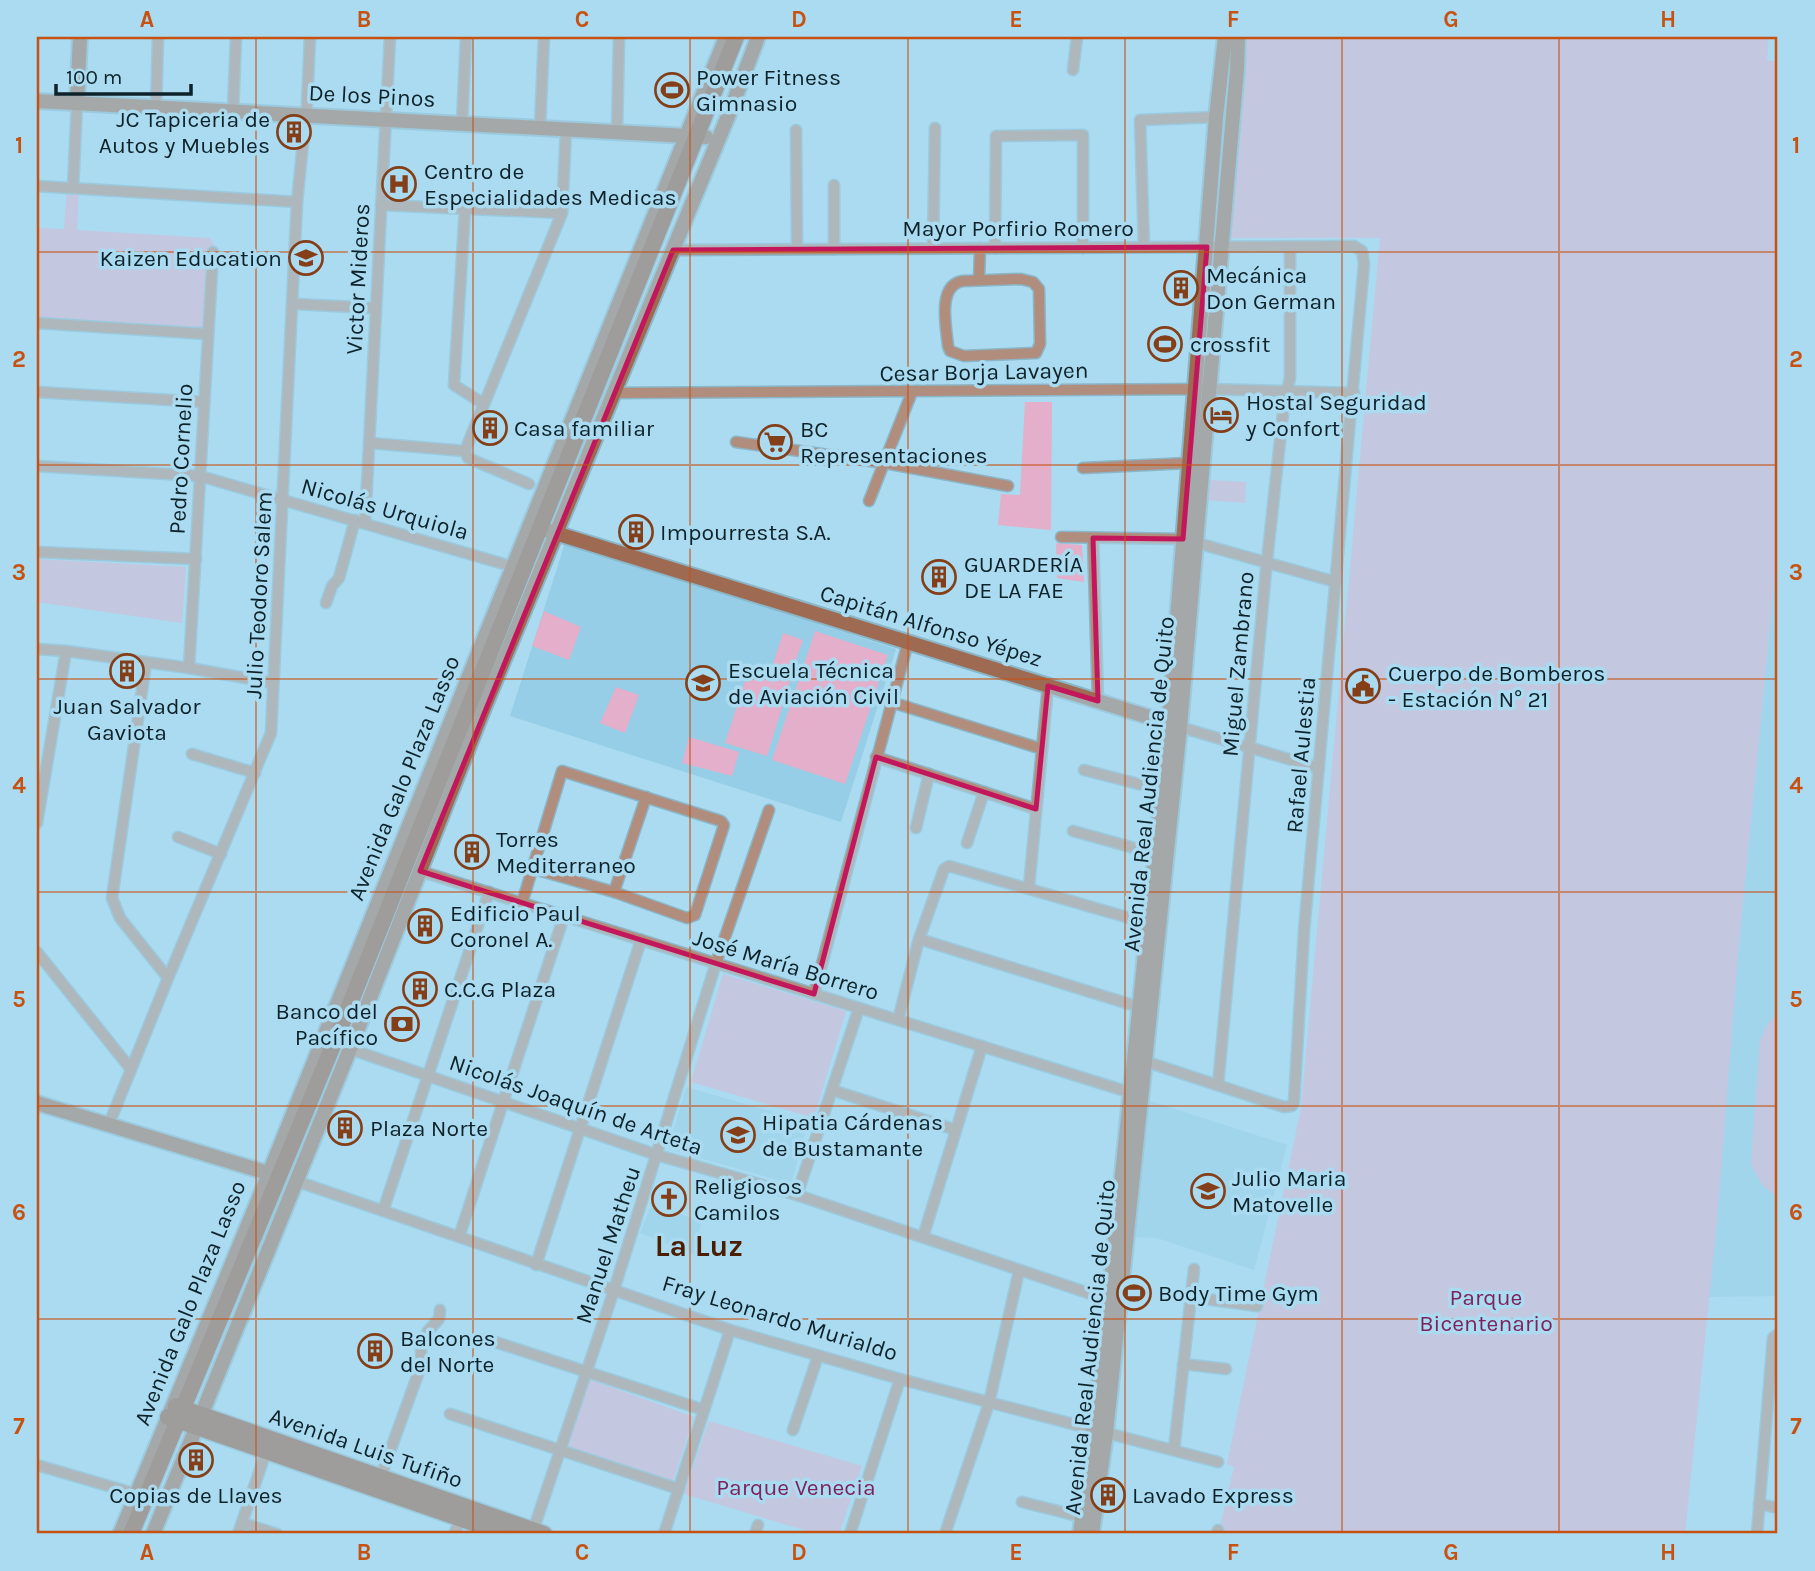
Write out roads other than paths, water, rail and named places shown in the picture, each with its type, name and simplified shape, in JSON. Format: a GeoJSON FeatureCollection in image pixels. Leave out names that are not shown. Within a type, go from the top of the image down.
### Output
{"type":"FeatureCollection","features":[{"type":"Feature","properties":{"kind":"main road"},"geometry":{"type":"LineString","coordinates":[[77,103],[80,37]]}},
{"type":"Feature","properties":{"kind":"main road","name":"Avenida Galo Plaza Lasso"},"geometry":{"type":"LineString","coordinates":[[696,136],[726,37]]}},
{"type":"Feature","properties":{"kind":"main road","name":"Avenida Galo Plaza Lasso"},"geometry":{"type":"LineString","coordinates":[[153,1534],[185,1416],[543,529],[736,37]]}},
{"type":"Feature","properties":{"kind":"main road","name":"Avenida Galo Plaza Lasso"},"geometry":{"type":"LineString","coordinates":[[696,136],[746,37]]}},
{"type":"Feature","properties":{"kind":"main road","name":"Avenida Galo Plaza Lasso"},"geometry":{"type":"LineString","coordinates":[[142,1534],[268,1173],[514,568],[543,529],[614,393],[758,37]]}},
{"type":"Feature","properties":{"kind":"main road","name":"Avenida Real Audiencia de Quito"},"geometry":{"type":"LineString","coordinates":[[1093,1534],[1109,1300],[1135,1094],[1144,1060],[1174,725],[1202,389],[1207,247],[1216,117],[1225,37]]}},
{"type":"Feature","properties":{"kind":"main road","name":"Avenida Real Audiencia de Quito"},"geometry":{"type":"LineString","coordinates":[[1189,540],[1188,463],[1202,389],[1222,247],[1238,37]]}},
{"type":"Feature","properties":{"kind":"main road","name":"De los Pinos"},"geometry":{"type":"LineString","coordinates":[[37,101],[696,136]]}},
{"type":"Feature","properties":{"kind":"main road","name":"Avenida Galo Plaza Lasso"},"geometry":{"type":"LineString","coordinates":[[131,1534],[296,1181],[483,710],[543,529]]}},
{"type":"Feature","properties":{"kind":"main road","name":"Capitán Alfonso Yépez"},"geometry":{"type":"LineString","coordinates":[[543,529],[1174,725]]}},
{"type":"Feature","properties":{"kind":"main road","name":"Avenida Real Audiencia de Quito"},"geometry":{"type":"LineString","coordinates":[[1080,1534],[1100,1431],[1135,1094],[1139,1007],[1147,923],[1162,790],[1174,725]]}},
{"type":"Feature","properties":{"kind":"main road"},"geometry":{"type":"LineString","coordinates":[[37,1103],[268,1173]]}},
{"type":"Feature","properties":{"kind":"main road","name":"Avenida Galo Plaza Lasso"},"geometry":{"type":"LineString","coordinates":[[120,1534],[136,1494],[185,1416]]}},
{"type":"Feature","properties":{"kind":"main road","name":"Avenida Luis Tufiño"},"geometry":{"type":"LineString","coordinates":[[185,1416],[457,1526],[480,1519],[539,1532]]}},
{"type":"Feature","properties":{"kind":"main road","name":"Avenida Luis Tufiño"},"geometry":{"type":"LineString","coordinates":[[185,1416],[381,1476],[480,1519],[505,1534]]}},
{"type":"Feature","properties":{"kind":"street"},"geometry":{"type":"LineString","coordinates":[[156,108],[158,37]]}},
{"type":"Feature","properties":{"kind":"street"},"geometry":{"type":"LineString","coordinates":[[233,112],[236,37]]}},
{"type":"Feature","properties":{"kind":"street","name":"Julio Teodoro Salem"},"geometry":{"type":"LineString","coordinates":[[109,1124],[167,978],[271,733],[297,202],[310,37]]}},
{"type":"Feature","properties":{"kind":"street","name":"Victor Mideros"},"geometry":{"type":"LineString","coordinates":[[326,603],[360,521],[370,443],[390,37]]}},
{"type":"Feature","properties":{"kind":"street"},"geometry":{"type":"LineString","coordinates":[[462,122],[466,37]]}},
{"type":"Feature","properties":{"kind":"street"},"geometry":{"type":"LineString","coordinates":[[540,127],[544,37]]}},
{"type":"Feature","properties":{"kind":"street"},"geometry":{"type":"LineString","coordinates":[[617,131],[619,37]]}},
{"type":"Feature","properties":{"kind":"street"},"geometry":{"type":"LineString","coordinates":[[1073,70],[1077,37]]}},
{"type":"Feature","properties":{"kind":"street"},"geometry":{"type":"LineString","coordinates":[[73,188],[77,103]]}},
{"type":"Feature","properties":{"kind":"street"},"geometry":{"type":"LineString","coordinates":[[1144,247],[1140,120],[1216,117]]}},
{"type":"Feature","properties":{"kind":"street"},"geometry":{"type":"LineString","coordinates":[[933,248],[935,128]]}},
{"type":"Feature","properties":{"kind":"street"},"geometry":{"type":"LineString","coordinates":[[529,484],[468,458],[465,451],[562,213],[566,129]]}},
{"type":"Feature","properties":{"kind":"street"},"geometry":{"type":"LineString","coordinates":[[796,130],[797,249]]}},
{"type":"Feature","properties":{"kind":"street"},"geometry":{"type":"LineString","coordinates":[[995,248],[996,136],[1083,135],[1083,247]]}},
{"type":"Feature","properties":{"kind":"street"},"geometry":{"type":"LineString","coordinates":[[834,185],[834,249]]}},
{"type":"Feature","properties":{"kind":"street"},"geometry":{"type":"LineString","coordinates":[[37,186],[297,202]]}},
{"type":"Feature","properties":{"kind":"street"},"geometry":{"type":"LineString","coordinates":[[381,205],[562,213]]}},
{"type":"Feature","properties":{"kind":"street"},"geometry":{"type":"LineString","coordinates":[[465,209],[454,385],[484,404]]}},
{"type":"Feature","properties":{"kind":"street","name":"Mayor Porfirio Romero"},"geometry":{"type":"LineString","coordinates":[[673,250],[1354,246],[1362,251]]}},
{"type":"Feature","properties":{"kind":"street","name":"Miguel Zambrano"},"geometry":{"type":"LineString","coordinates":[[1218,1085],[1266,564],[1284,404],[1290,377],[1290,247]]}},
{"type":"Feature","properties":{"kind":"street"},"geometry":{"type":"LineString","coordinates":[[979,248],[979,280]]}},
{"type":"Feature","properties":{"kind":"street","name":"Rafael Aulestia"},"geometry":{"type":"LineString","coordinates":[[1144,1060],[1284,1107],[1292,1106],[1294,1102],[1304,931],[1354,393],[1364,264],[1362,251]]}},
{"type":"Feature","properties":{"kind":"street","name":"Pedro Cornelio"},"geometry":{"type":"LineString","coordinates":[[189,668],[213,252]]}},
{"type":"Feature","properties":{"kind":"street"},"geometry":{"type":"LineString","coordinates":[[1021,279],[1037,284],[1040,335],[1036,353],[964,356],[950,351],[947,290],[955,282],[979,280],[1021,279]]}},
{"type":"Feature","properties":{"kind":"street"},"geometry":{"type":"LineString","coordinates":[[293,304],[375,308]]}},
{"type":"Feature","properties":{"kind":"street"},"geometry":{"type":"LineString","coordinates":[[37,323],[208,334]]}},
{"type":"Feature","properties":{"kind":"street","name":"Cesar Borja Lavayen"},"geometry":{"type":"LineString","coordinates":[[614,393],[1202,389],[1354,393]]}},
{"type":"Feature","properties":{"kind":"street"},"geometry":{"type":"LineString","coordinates":[[37,392],[203,402]]}},
{"type":"Feature","properties":{"kind":"street"},"geometry":{"type":"LineString","coordinates":[[869,501],[912,392]]}},
{"type":"Feature","properties":{"kind":"street"},"geometry":{"type":"LineString","coordinates":[[736,442],[885,463],[1008,486]]}},
{"type":"Feature","properties":{"kind":"street"},"geometry":{"type":"LineString","coordinates":[[370,443],[465,451]]}},
{"type":"Feature","properties":{"kind":"street"},"geometry":{"type":"LineString","coordinates":[[1083,468],[1188,463]]}},
{"type":"Feature","properties":{"kind":"street","name":"Nicolás Urquiola"},"geometry":{"type":"LineString","coordinates":[[37,466],[200,476],[514,568]]}},
{"type":"Feature","properties":{"kind":"street"},"geometry":{"type":"LineString","coordinates":[[1061,537],[1189,540],[1336,582]]}},
{"type":"Feature","properties":{"kind":"street"},"geometry":{"type":"LineString","coordinates":[[1093,539],[1097,701]]}},
{"type":"Feature","properties":{"kind":"street"},"geometry":{"type":"LineString","coordinates":[[37,552],[195,559]]}},
{"type":"Feature","properties":{"kind":"street"},"geometry":{"type":"LineString","coordinates":[[814,994],[908,642]]}},
{"type":"Feature","properties":{"kind":"street"},"geometry":{"type":"LineString","coordinates":[[37,649],[66,650],[273,683]]}},
{"type":"Feature","properties":{"kind":"street"},"geometry":{"type":"LineString","coordinates":[[37,823],[66,650]]}},
{"type":"Feature","properties":{"kind":"street"},"geometry":{"type":"LineString","coordinates":[[146,663],[112,898],[120,918],[167,978]]}},
{"type":"Feature","properties":{"kind":"street"},"geometry":{"type":"LineString","coordinates":[[1029,887],[1048,686]]}},
{"type":"Feature","properties":{"kind":"street"},"geometry":{"type":"LineString","coordinates":[[891,702],[1042,749]]}},
{"type":"Feature","properties":{"kind":"street","name":"Capitán Alfonso Yépez"},"geometry":{"type":"LineString","coordinates":[[1174,725],[1319,768]]}},
{"type":"Feature","properties":{"kind":"street"},"geometry":{"type":"LineString","coordinates":[[37,746],[49,747]]}},
{"type":"Feature","properties":{"kind":"street"},"geometry":{"type":"LineString","coordinates":[[192,754],[255,773]]}},
{"type":"Feature","properties":{"kind":"street"},"geometry":{"type":"LineString","coordinates":[[876,757],[1036,808]]}},
{"type":"Feature","properties":{"kind":"street"},"geometry":{"type":"LineString","coordinates":[[1084,770],[1162,790]]}},
{"type":"Feature","properties":{"kind":"street"},"geometry":{"type":"LineString","coordinates":[[522,903],[531,868],[562,771],[723,823],[695,915],[687,918],[614,892],[531,868]]}},
{"type":"Feature","properties":{"kind":"street"},"geometry":{"type":"LineString","coordinates":[[916,828],[929,775]]}},
{"type":"Feature","properties":{"kind":"street"},"geometry":{"type":"LineString","coordinates":[[967,843],[984,792]]}},
{"type":"Feature","properties":{"kind":"street"},"geometry":{"type":"LineString","coordinates":[[614,892],[646,797]]}},
{"type":"Feature","properties":{"kind":"street","name":"Manuel Matheu"},"geometry":{"type":"LineString","coordinates":[[539,1532],[559,1451],[614,1290],[716,963],[769,810]]}},
{"type":"Feature","properties":{"kind":"street"},"geometry":{"type":"LineString","coordinates":[[1073,831],[1156,854]]}},
{"type":"Feature","properties":{"kind":"street"},"geometry":{"type":"LineString","coordinates":[[178,837],[221,854]]}},
{"type":"Feature","properties":{"kind":"street"},"geometry":{"type":"LineString","coordinates":[[898,1020],[919,939],[944,869],[949,866],[1147,923]]}},
{"type":"Feature","properties":{"kind":"street","name":"José María Borrero"},"geometry":{"type":"LineString","coordinates":[[420,871],[1135,1094]]}},
{"type":"Feature","properties":{"kind":"street"},"geometry":{"type":"LineString","coordinates":[[383,1211],[489,892]]}},
{"type":"Feature","properties":{"kind":"street"},"geometry":{"type":"LineString","coordinates":[[460,1237],[564,916]]}},
{"type":"Feature","properties":{"kind":"street"},"geometry":{"type":"LineString","coordinates":[[919,939],[1139,1007]]}},
{"type":"Feature","properties":{"kind":"street"},"geometry":{"type":"LineString","coordinates":[[536,1265],[641,940]]}},
{"type":"Feature","properties":{"kind":"street"},"geometry":{"type":"LineString","coordinates":[[37,952],[130,1068]]}},
{"type":"Feature","properties":{"kind":"street"},"geometry":{"type":"LineString","coordinates":[[797,1195],[859,1008]]}},
{"type":"Feature","properties":{"kind":"street"},"geometry":{"type":"LineString","coordinates":[[923,1237],[982,1046]]}},
{"type":"Feature","properties":{"kind":"street","name":"Nicolás Joaquín de Arteta"},"geometry":{"type":"LineString","coordinates":[[350,1049],[657,1155],[797,1195],[1109,1300]]}},
{"type":"Feature","properties":{"kind":"street"},"geometry":{"type":"LineString","coordinates":[[832,1090],[956,1130]]}},
{"type":"Feature","properties":{"kind":"street","name":"Fray Leonardo Murialdo"},"geometry":{"type":"LineString","coordinates":[[296,1181],[730,1330],[900,1379],[1218,1462]]}},
{"type":"Feature","properties":{"kind":"street"},"geometry":{"type":"LineString","coordinates":[[1174,1450],[1194,1269]]}},
{"type":"Feature","properties":{"kind":"street"},"geometry":{"type":"LineString","coordinates":[[944,1534],[989,1403],[1019,1271]]}},
{"type":"Feature","properties":{"kind":"street"},"geometry":{"type":"LineString","coordinates":[[1191,1297],[1257,1307]]}},
{"type":"Feature","properties":{"kind":"street"},"geometry":{"type":"LineString","coordinates":[[381,1476],[421,1366],[421,1346],[428,1331],[439,1319],[440,1310]]}},
{"type":"Feature","properties":{"kind":"street"},"geometry":{"type":"LineString","coordinates":[[664,1534],[730,1330]]}},
{"type":"Feature","properties":{"kind":"street"},"geometry":{"type":"LineString","coordinates":[[1757,1534],[1776,1336]]}},
{"type":"Feature","properties":{"kind":"street"},"geometry":{"type":"LineString","coordinates":[[485,1339],[704,1410]]}},
{"type":"Feature","properties":{"kind":"street"},"geometry":{"type":"LineString","coordinates":[[793,1430],[818,1356]]}},
{"type":"Feature","properties":{"kind":"street"},"geometry":{"type":"LineString","coordinates":[[1182,1364],[1226,1369]]}},
{"type":"Feature","properties":{"kind":"street"},"geometry":{"type":"LineString","coordinates":[[850,1534],[900,1379]]}},
{"type":"Feature","properties":{"kind":"street"},"geometry":{"type":"LineString","coordinates":[[450,1414],[679,1489]]}},
{"type":"Feature","properties":{"kind":"street"},"geometry":{"type":"LineString","coordinates":[[238,1534],[267,1451]]}},
{"type":"Feature","properties":{"kind":"street"},"geometry":{"type":"LineString","coordinates":[[37,1465],[136,1494]]}},
{"type":"Feature","properties":{"kind":"street"},"geometry":{"type":"LineString","coordinates":[[1022,1502],[1082,1517]]}},
{"type":"Feature","properties":{"kind":"street"},"geometry":{"type":"LineString","coordinates":[[1759,1504],[1778,1508]]}},
{"type":"Feature","properties":{"kind":"street"},"geometry":{"type":"LineString","coordinates":[[242,1523],[277,1534]]}},
{"type":"Feature","properties":{"kind":"place","name":"Power Fitness Gimnasio"},"geometry":{"type":"Point","coordinates":[672,90]}},
{"type":"Feature","properties":{"kind":"place","name":"JC Tapiceria de Autos y Muebles"},"geometry":{"type":"Point","coordinates":[294,132]}},
{"type":"Feature","properties":{"kind":"place","name":"Centro de Especialidades Medicas"},"geometry":{"type":"Point","coordinates":[399,184]}},
{"type":"Feature","properties":{"kind":"place","name":"Kaizen Education"},"geometry":{"type":"Point","coordinates":[306,258]}},
{"type":"Feature","properties":{"kind":"place","name":"Mecánica Don German"},"geometry":{"type":"Point","coordinates":[1181,288]}},
{"type":"Feature","properties":{"kind":"place","name":"crossfit"},"geometry":{"type":"Point","coordinates":[1165,344]}},
{"type":"Feature","properties":{"kind":"place","name":"Hostal Seguridad y Confort"},"geometry":{"type":"Point","coordinates":[1221,415]}},
{"type":"Feature","properties":{"kind":"place","name":"Casa familiar"},"geometry":{"type":"Point","coordinates":[490,428]}},
{"type":"Feature","properties":{"kind":"place","name":"BC Representaciones"},"geometry":{"type":"Point","coordinates":[775,442]}},
{"type":"Feature","properties":{"kind":"place","name":"Impourresta S.A."},"geometry":{"type":"Point","coordinates":[636,532]}},
{"type":"Feature","properties":{"kind":"place","name":"GUARDERÍA DE LA FAE"},"geometry":{"type":"Point","coordinates":[939,577]}},
{"type":"Feature","properties":{"kind":"place","name":"Juan Salvador Gaviota"},"geometry":{"type":"Point","coordinates":[127,671]}},
{"type":"Feature","properties":{"kind":"place","name":"Escuela Técnica de Aviación Civil"},"geometry":{"type":"Point","coordinates":[703,683]}},
{"type":"Feature","properties":{"kind":"place","name":"Cuerpo de Bomberos - Estación N° 21"},"geometry":{"type":"Point","coordinates":[1363,686]}},
{"type":"Feature","properties":{"kind":"place","name":"Torres Mediterraneo"},"geometry":{"type":"Point","coordinates":[472,852]}},
{"type":"Feature","properties":{"kind":"place","name":"Edificio Paul Coronel A."},"geometry":{"type":"Point","coordinates":[425,926]}},
{"type":"Feature","properties":{"kind":"place","name":"C.C.G Plaza"},"geometry":{"type":"Point","coordinates":[420,989]}},
{"type":"Feature","properties":{"kind":"place","name":"Banco del Pacífico"},"geometry":{"type":"Point","coordinates":[402,1024]}},
{"type":"Feature","properties":{"kind":"place","name":"Plaza Norte"},"geometry":{"type":"Point","coordinates":[345,1128]}},
{"type":"Feature","properties":{"kind":"place","name":"Hipatia Cárdenas de Bustamante"},"geometry":{"type":"Point","coordinates":[738,1135]}},
{"type":"Feature","properties":{"kind":"place","name":"Julio Maria Matovelle"},"geometry":{"type":"Point","coordinates":[1208,1191]}},
{"type":"Feature","properties":{"kind":"place","name":"Religiosos Camilos"},"geometry":{"type":"Point","coordinates":[669,1199]}},
{"type":"Feature","properties":{"kind":"place","name":"Body Time Gym"},"geometry":{"type":"Point","coordinates":[1134,1293]}},
{"type":"Feature","properties":{"kind":"place","name":"Balcones del Norte"},"geometry":{"type":"Point","coordinates":[375,1351]}},
{"type":"Feature","properties":{"kind":"place","name":"Copias de Llaves"},"geometry":{"type":"Point","coordinates":[196,1460]}},
{"type":"Feature","properties":{"kind":"place","name":"Lavado Express"},"geometry":{"type":"Point","coordinates":[1108,1495]}},
{"type":"Feature","properties":{"kind":"district","name":"La Luz"},"geometry":{"type":"Point","coordinates":[699,1246]}},
{"type":"Feature","properties":{"kind":"park label","name":"Parque Bicentenario"},"geometry":{"type":"Point","coordinates":[1486,1310]}},
{"type":"Feature","properties":{"kind":"park label","name":"Parque Venecia"},"geometry":{"type":"Point","coordinates":[796,1487]}}]}
